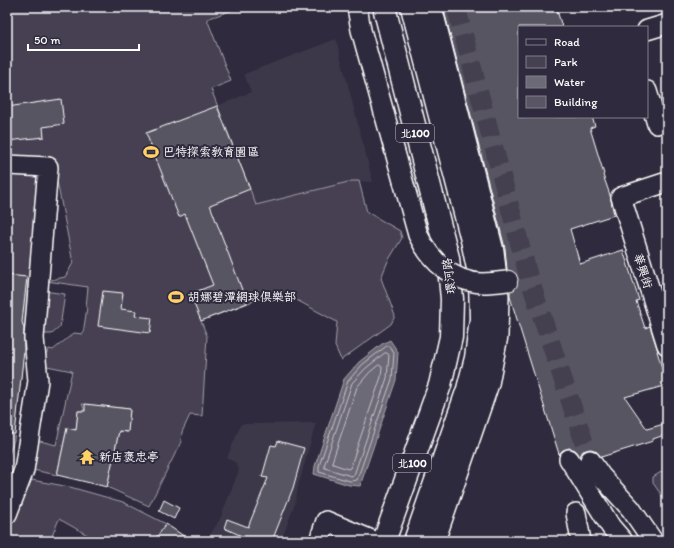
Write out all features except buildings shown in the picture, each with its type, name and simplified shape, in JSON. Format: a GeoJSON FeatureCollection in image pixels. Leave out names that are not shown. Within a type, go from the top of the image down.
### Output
{"type":"FeatureCollection","features":[{"type":"Feature","properties":{"kind":"highway","name":"環河路"},"geometry":{"type":"LineString","coordinates":[[384,7],[448,258],[452,298],[451,337],[440,385],[384,541]]}},
{"type":"Feature","properties":{"kind":"highway","name":"北100"},"geometry":{"type":"LineString","coordinates":[[412,7],[472,240],[480,278],[481,319],[476,358],[468,390],[415,541]]}},
{"type":"Feature","properties":{"kind":"street"},"geometry":{"type":"LineString","coordinates":[[357,7],[361,30],[418,235],[424,246],[432,258],[454,275],[481,283],[507,281]]}},
{"type":"Feature","properties":{"kind":"street"},"geometry":{"type":"LineString","coordinates":[[432,7],[494,251],[499,296],[498,336],[489,384],[435,541]]}},
{"type":"Feature","properties":{"kind":"street"},"geometry":{"type":"LineString","coordinates":[[648,30],[667,24]]}},
{"type":"Feature","properties":{"kind":"street"},"geometry":{"type":"LineString","coordinates":[[648,94],[657,124]]}},
{"type":"Feature","properties":{"kind":"street"},"geometry":{"type":"LineString","coordinates":[[7,165],[48,167],[34,338],[38,381],[24,470],[7,514]]}},
{"type":"Feature","properties":{"kind":"street","name":"華興街"},"geometry":{"type":"LineString","coordinates":[[667,182],[621,197],[662,314],[667,345]]}},
{"type":"Feature","properties":{"kind":"street"},"geometry":{"type":"LineString","coordinates":[[569,459],[611,528],[624,541]]}},
{"type":"Feature","properties":{"kind":"street"},"geometry":{"type":"LineString","coordinates":[[590,460],[601,476],[631,509],[652,541]]}},
{"type":"Feature","properties":{"kind":"street"},"geometry":{"type":"LineString","coordinates":[[576,513],[581,541]]}},
{"type":"Feature","properties":{"kind":"street"},"geometry":{"type":"LineString","coordinates":[[318,541],[326,521],[374,541]]}},
{"type":"Feature","properties":{"kind":"shaded area"},"geometry":{"type":"Polygon","coordinates":[[[336,39],[373,182],[352,181],[256,205],[217,106],[251,92],[244,74],[336,39]]]}},
{"type":"Feature","properties":{"kind":"shaded area"},"geometry":{"type":"Polygon","coordinates":[[[316,423],[298,487],[295,504],[281,541],[206,541],[220,519],[239,470],[236,463],[227,458],[241,424],[316,423]]]}},
{"type":"Feature","properties":{"kind":"green space"},"geometry":{"type":"Polygon","coordinates":[[[7,7],[241,7],[207,19],[231,81],[211,89],[256,205],[352,181],[359,181],[367,212],[400,231],[402,238],[388,261],[381,278],[395,316],[391,324],[341,360],[335,346],[337,322],[280,291],[201,321],[207,336],[202,416],[190,415],[182,432],[181,442],[149,506],[107,487],[119,431],[128,432],[130,409],[82,404],[85,411],[78,411],[76,430],[67,428],[57,475],[28,469],[32,439],[56,445],[72,371],[47,366],[43,359],[49,349],[53,350],[74,333],[83,334],[87,307],[88,287],[46,281],[65,277],[73,263],[57,181],[42,182],[14,440],[7,460],[7,7]]]}},
{"type":"Feature","properties":{"kind":"green space"},"geometry":{"type":"Polygon","coordinates":[[[44,291],[65,294],[60,327],[52,334],[40,334],[44,291]]]}},
{"type":"Feature","properties":{"kind":"green space"},"geometry":{"type":"Polygon","coordinates":[[[666,469],[667,503],[653,483],[653,477],[666,469]]]}},
{"type":"Feature","properties":{"kind":"green space"},"geometry":{"type":"Polygon","coordinates":[[[26,479],[70,487],[123,502],[166,524],[154,541],[98,541],[59,519],[50,541],[7,541],[7,529],[26,479]]]}},
{"type":"Feature","properties":{"kind":"water"},"geometry":{"type":"Polygon","coordinates":[[[390,340],[398,352],[396,380],[360,486],[349,485],[314,474],[315,466],[344,379],[359,362],[382,344],[390,340]]]}},
{"type":"Feature","properties":{"kind":"tunnel"},"geometry":{"type":"LineString","coordinates":[[456,7],[529,278],[590,460]]}},
{"type":"Feature","properties":{"kind":"place","name":"巴特探索教育園區"},"geometry":{"type":"Point","coordinates":[151,152]}},
{"type":"Feature","properties":{"kind":"place","name":"胡娜碧潭網球俱樂部"},"geometry":{"type":"Point","coordinates":[176,297]}},
{"type":"Feature","properties":{"kind":"place","name":"新店褒忠亭"},"geometry":{"type":"Point","coordinates":[87,457]}}]}
